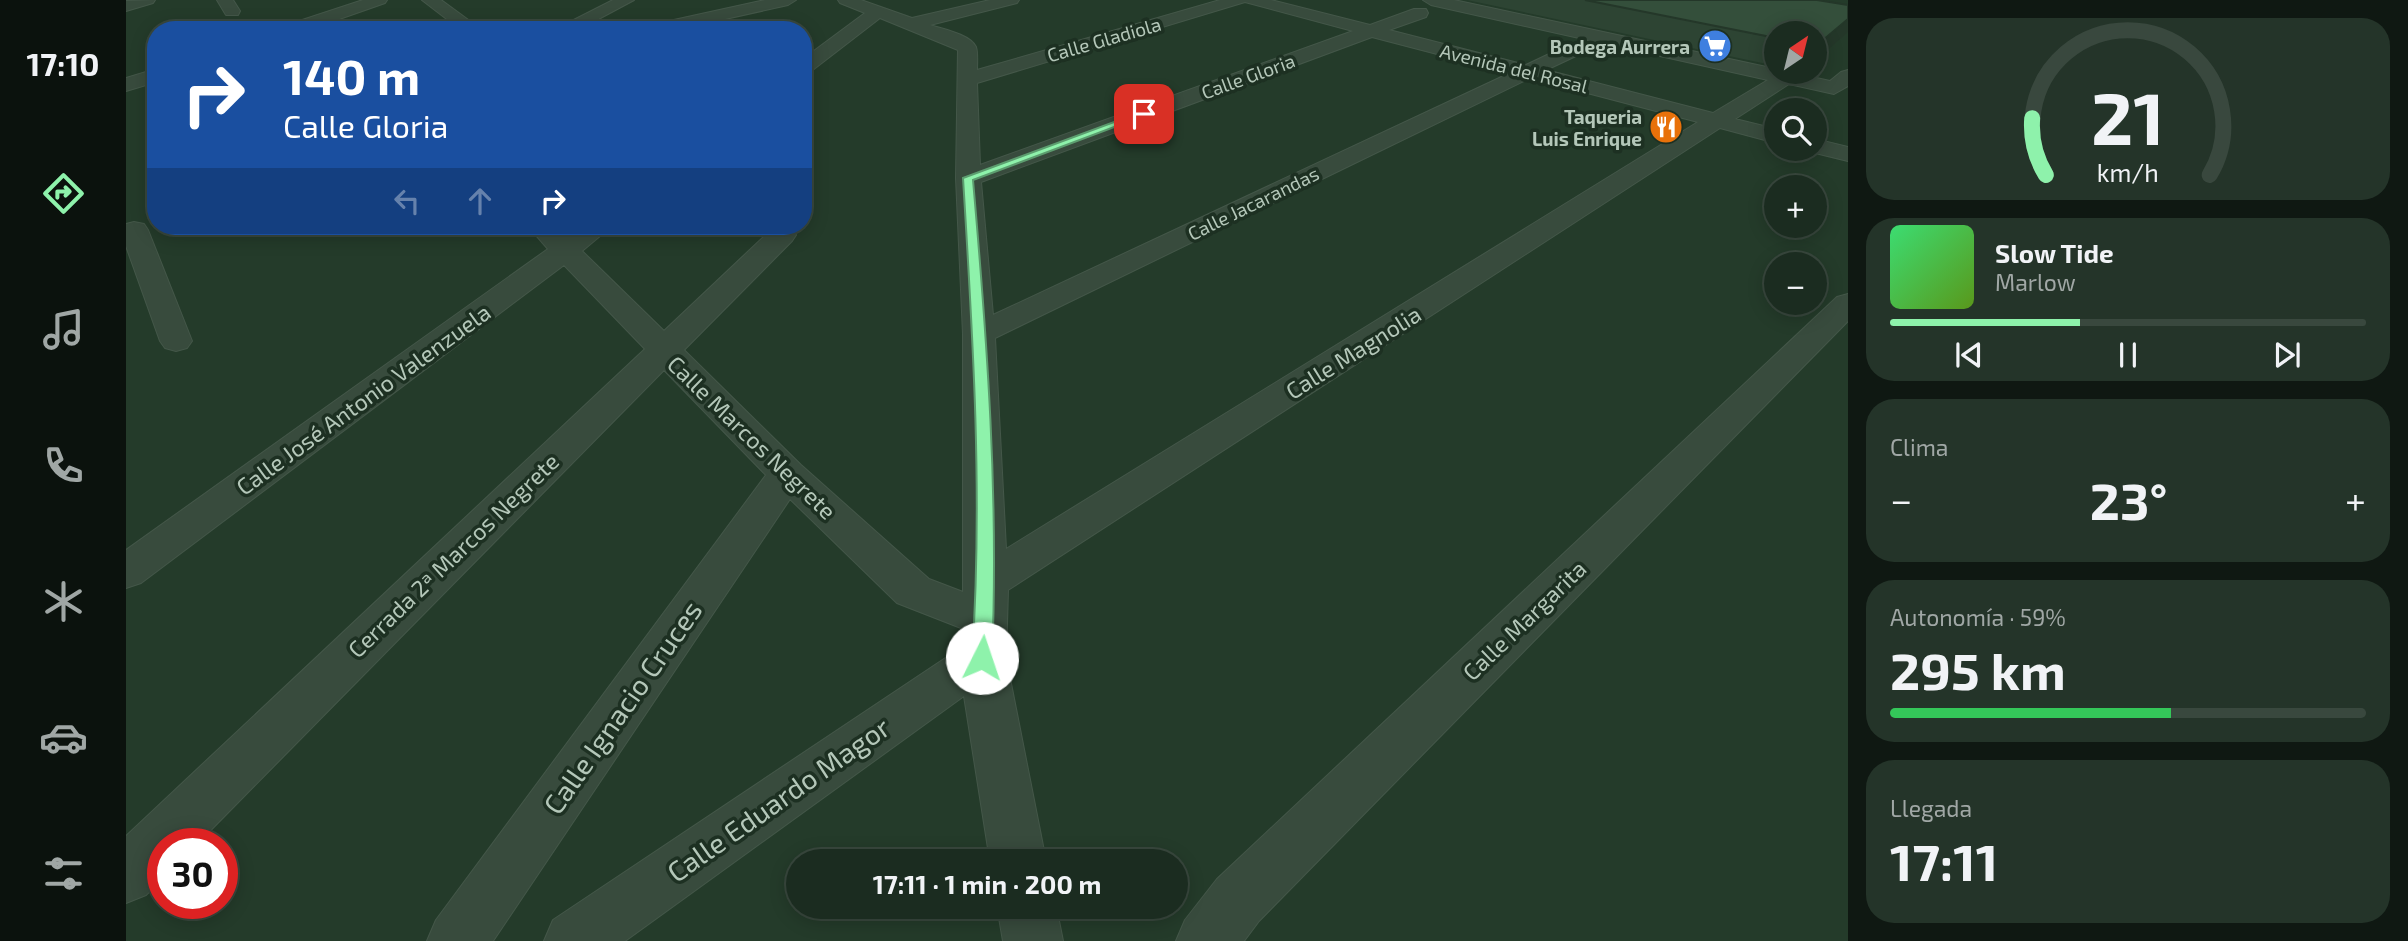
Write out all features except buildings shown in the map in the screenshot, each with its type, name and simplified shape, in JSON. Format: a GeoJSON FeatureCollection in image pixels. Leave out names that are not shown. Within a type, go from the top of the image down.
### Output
{"type":"FeatureCollection","features":[{"type":"Feature","properties":{"kind":"street"},"geometry":{"type":"LineString","coordinates":[[126,6],[147,0]]}},
{"type":"Feature","properties":{"kind":"street"},"geometry":{"type":"LineString","coordinates":[[315,0],[336,21]]}},
{"type":"Feature","properties":{"kind":"street"},"geometry":{"type":"LineString","coordinates":[[316,21],[379,0]]}},
{"type":"Feature","properties":{"kind":"street"},"geometry":{"type":"LineString","coordinates":[[430,0],[460,21]]}},
{"type":"Feature","properties":{"kind":"street"},"geometry":{"type":"LineString","coordinates":[[692,21],[788,0]]}},
{"type":"Feature","properties":{"kind":"street"},"geometry":{"type":"LineString","coordinates":[[845,0],[960,42],[967,48],[968,178],[979,334],[984,619],[1016,849]]}},
{"type":"Feature","properties":{"kind":"street"},"geometry":{"type":"LineString","coordinates":[[964,0],[984,7]]}},
{"type":"Feature","properties":{"kind":"street"},"geometry":{"type":"LineString","coordinates":[[911,24],[1011,0]]}},
{"type":"Feature","properties":{"kind":"street","name":"Calle Gladiola"},"geometry":{"type":"LineString","coordinates":[[969,79],[1238,0]]}},
{"type":"Feature","properties":{"kind":"street","name":"Avenida del Rosal"},"geometry":{"type":"LineString","coordinates":[[1252,0],[1764,133]]}},
{"type":"Feature","properties":{"kind":"street"},"geometry":{"type":"LineString","coordinates":[[580,21],[618,1]]}},
{"type":"Feature","properties":{"kind":"street"},"geometry":{"type":"LineString","coordinates":[[1425,6],[1764,73]]}},
{"type":"Feature","properties":{"kind":"street","name":"Calle Gloria"},"geometry":{"type":"LineString","coordinates":[[968,178],[1371,31],[1425,6]]}},
{"type":"Feature","properties":{"kind":"street"},"geometry":{"type":"LineString","coordinates":[[812,61],[877,12]]}},
{"type":"Feature","properties":{"kind":"street","name":"Calle Jacarandas"},"geometry":{"type":"LineString","coordinates":[[979,334],[1571,51]]}},
{"type":"Feature","properties":{"kind":"street"},"geometry":{"type":"LineString","coordinates":[[1817,84],[1834,88],[1848,76]]}},
{"type":"Feature","properties":{"kind":"street"},"geometry":{"type":"LineString","coordinates":[[126,85],[147,78]]}},
{"type":"Feature","properties":{"kind":"street","name":"Calle Magnolia"},"geometry":{"type":"LineString","coordinates":[[984,619],[1775,84]]}},
{"type":"Feature","properties":{"kind":"street"},"geometry":{"type":"LineString","coordinates":[[1827,149],[1848,154]]}},
{"type":"Feature","properties":{"kind":"street"},"geometry":{"type":"LineString","coordinates":[[139,227],[176,341]]}},
{"type":"Feature","properties":{"kind":"street","name":"Cerrada 2ª Marcos Negrete"},"geometry":{"type":"LineString","coordinates":[[126,876],[782,235]]}},
{"type":"Feature","properties":{"kind":"street","name":"Calle Marcos Negrete"},"geometry":{"type":"LineString","coordinates":[[553,238],[787,474],[913,591],[984,619]]}},
{"type":"Feature","properties":{"kind":"street","name":"Calle José Antonio Valenzuela"},"geometry":{"type":"LineString","coordinates":[[126,572],[553,238]]}},
{"type":"Feature","properties":{"kind":"street","name":"Calle Margarita"},"geometry":{"type":"LineString","coordinates":[[1206,941],[1238,900],[1848,303]]}},
{"type":"Feature","properties":{"kind":"street","name":"Calle Ignacio Cruces"},"geometry":{"type":"LineString","coordinates":[[457,941],[787,474]]}},
{"type":"Feature","properties":{"kind":"street","name":"Calle Eduardo Magor"},"geometry":{"type":"LineString","coordinates":[[574,941],[984,619]]}},
{"type":"Feature","properties":{"kind":"street"},"geometry":{"type":"LineString","coordinates":[[1028,919],[1032,941]]}},
{"type":"Feature","properties":{"kind":"place","name":"Bodega Aurrera"},"geometry":{"type":"Point","coordinates":[1715,46]}},
{"type":"Feature","properties":{"kind":"place","name":"Taqueria Luis Enrique"},"geometry":{"type":"Point","coordinates":[1666,127]}},
{"type":"Feature","properties":{"kind":"route"},"geometry":{"type":"LineString","coordinates":[[982,658],[986,582],[979,334],[968,178],[1144,114]]}}]}
